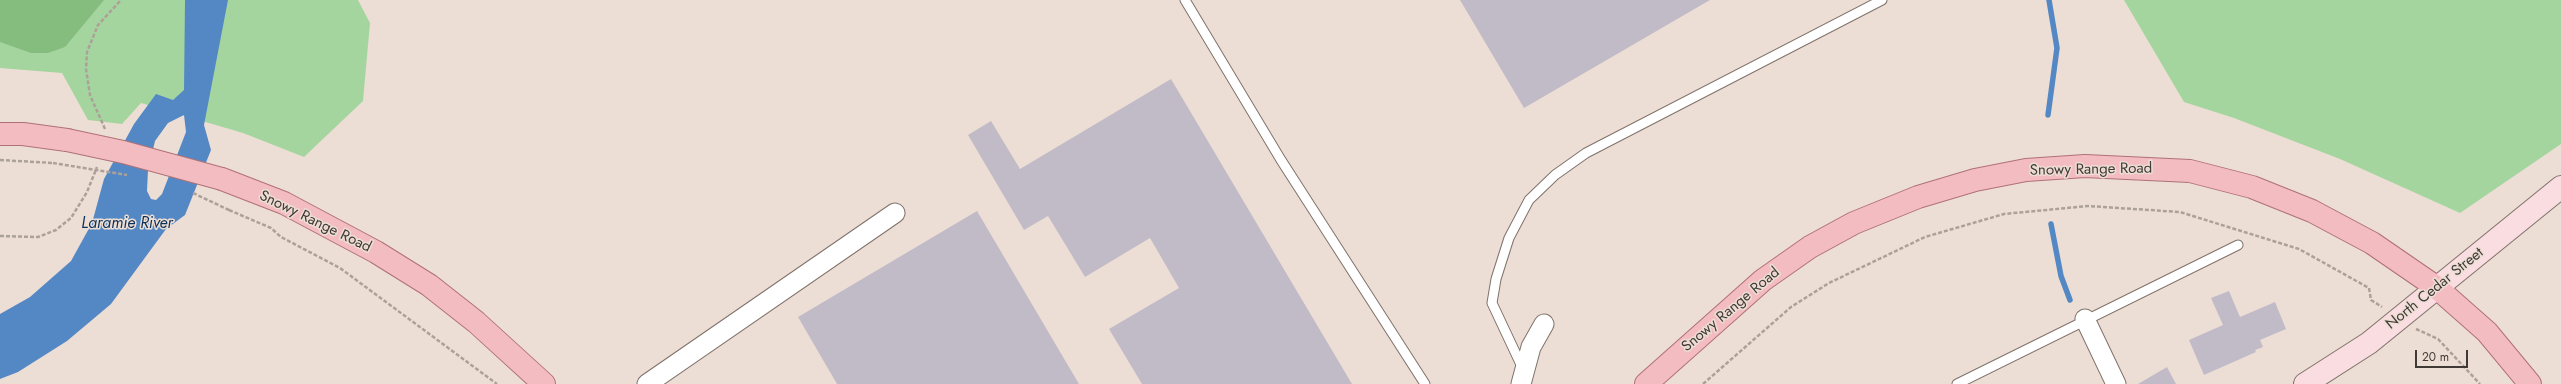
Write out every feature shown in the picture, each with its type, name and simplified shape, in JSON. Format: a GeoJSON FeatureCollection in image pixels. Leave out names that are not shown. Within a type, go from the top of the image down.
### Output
{"type":"FeatureCollection","features":[{"type":"Feature","properties":{"kind":"main road","name":"Snowy Range Road"},"geometry":{"type":"LineString","coordinates":[[0,134],[23,134],[67,140],[123,152],[222,179],[284,203],[376,252],[429,285],[476,322],[544,384]]}},
{"type":"Feature","properties":{"kind":"main road","name":"Snowy Range Road"},"geometry":{"type":"LineString","coordinates":[[1646,384],[1763,280],[1810,247],[1854,223],[1918,197],[1975,180],[2026,170],[2085,166],[2156,168],[2190,171],[2252,187],[2279,197],[2342,227],[2396,259],[2436,287],[2487,332],[2530,384]]}},
{"type":"Feature","properties":{"kind":"street","name":"North Cedar Street"},"geometry":{"type":"LineString","coordinates":[[2305,384],[2369,343],[2436,287],[2561,187]]}},
{"type":"Feature","properties":{"kind":"street"},"geometry":{"type":"LineString","coordinates":[[647,384],[895,213]]}},
{"type":"Feature","properties":{"kind":"street"},"geometry":{"type":"LineString","coordinates":[[2085,319],[2116,384]]}},
{"type":"Feature","properties":{"kind":"street"},"geometry":{"type":"LineString","coordinates":[[1522,377],[1531,347],[1544,324]]}},
{"type":"Feature","properties":{"kind":"lane"},"geometry":{"type":"LineString","coordinates":[[1185,0],[1281,160],[1425,384]]}},
{"type":"Feature","properties":{"kind":"lane"},"geometry":{"type":"LineString","coordinates":[[1522,377],[1492,303],[1496,279],[1509,238],[1529,200],[1555,175],[1586,153],[1882,0]]}},
{"type":"Feature","properties":{"kind":"lane"},"geometry":{"type":"LineString","coordinates":[[1957,384],[2085,319],[2238,245]]}},
{"type":"Feature","properties":{"kind":"path"},"geometry":{"type":"LineString","coordinates":[[0,160],[53,163],[132,176]]}},
{"type":"Feature","properties":{"kind":"path"},"geometry":{"type":"LineString","coordinates":[[188,192],[271,228],[281,238],[340,268],[497,384]]}},
{"type":"Feature","properties":{"kind":"path"},"geometry":{"type":"LineString","coordinates":[[1703,384],[1791,307],[1829,283],[1925,238],[2004,214],[2088,206],[2180,212],[2299,249],[2369,288],[2371,300],[2423,334],[2438,339],[2480,384]]}},
{"type":"Feature","properties":{"kind":"green space"},"geometry":{"type":"Polygon","coordinates":[[[0,0],[358,0],[370,23],[363,101],[304,157],[243,133],[141,103],[122,124],[88,120],[62,73],[0,68],[0,0]]]}},
{"type":"Feature","properties":{"kind":"green space"},"geometry":{"type":"Polygon","coordinates":[[[0,0],[104,0],[65,47],[48,53],[31,53],[0,42],[0,0]]]}},
{"type":"Feature","properties":{"kind":"green space"},"geometry":{"type":"Polygon","coordinates":[[[2124,0],[2561,0],[2561,144],[2460,213],[2340,159],[2234,118],[2184,102],[2124,0]]]}},
{"type":"Feature","properties":{"kind":"water","name":"Laramie River"},"geometry":{"type":"Polygon","coordinates":[[[185,0],[228,0],[204,125],[211,150],[185,215],[166,229],[111,304],[67,341],[18,372],[0,379],[0,314],[30,297],[71,261],[92,223],[104,179],[134,124],[156,94],[173,100],[184,90],[185,0]],[[184,115],[168,123],[155,141],[148,170],[147,191],[151,199],[156,200],[162,194],[186,132],[184,115]]]}},
{"type":"Feature","properties":{"kind":"building"},"geometry":{"type":"Polygon","coordinates":[[[1460,0],[1710,0],[1524,108],[1460,0]]]}},
{"type":"Feature","properties":{"kind":"building"},"geometry":{"type":"Polygon","coordinates":[[[1171,79],[1352,384],[1142,384],[1109,329],[1179,288],[1150,238],[1085,277],[1048,216],[1024,230],[968,135],[991,121],[1020,169],[1171,79]]]}},
{"type":"Feature","properties":{"kind":"building"},"geometry":{"type":"Polygon","coordinates":[[[977,211],[1079,384],[837,384],[798,317],[977,211]]]}},
{"type":"Feature","properties":{"kind":"building"},"geometry":{"type":"Polygon","coordinates":[[[2229,291],[2240,317],[2275,302],[2286,329],[2260,340],[2263,347],[2255,350],[2256,352],[2204,375],[2189,340],[2223,325],[2211,298],[2229,291]]]}},
{"type":"Feature","properties":{"kind":"building"},"geometry":{"type":"Polygon","coordinates":[[[2167,367],[2176,384],[2138,384],[2167,367]]]}},
{"type":"Feature","properties":{"kind":"waterway"},"geometry":{"type":"LineString","coordinates":[[2048,115],[2057,48],[2049,0]]}},
{"type":"Feature","properties":{"kind":"waterway"},"geometry":{"type":"LineString","coordinates":[[2051,224],[2061,276],[2070,300]]}}]}
